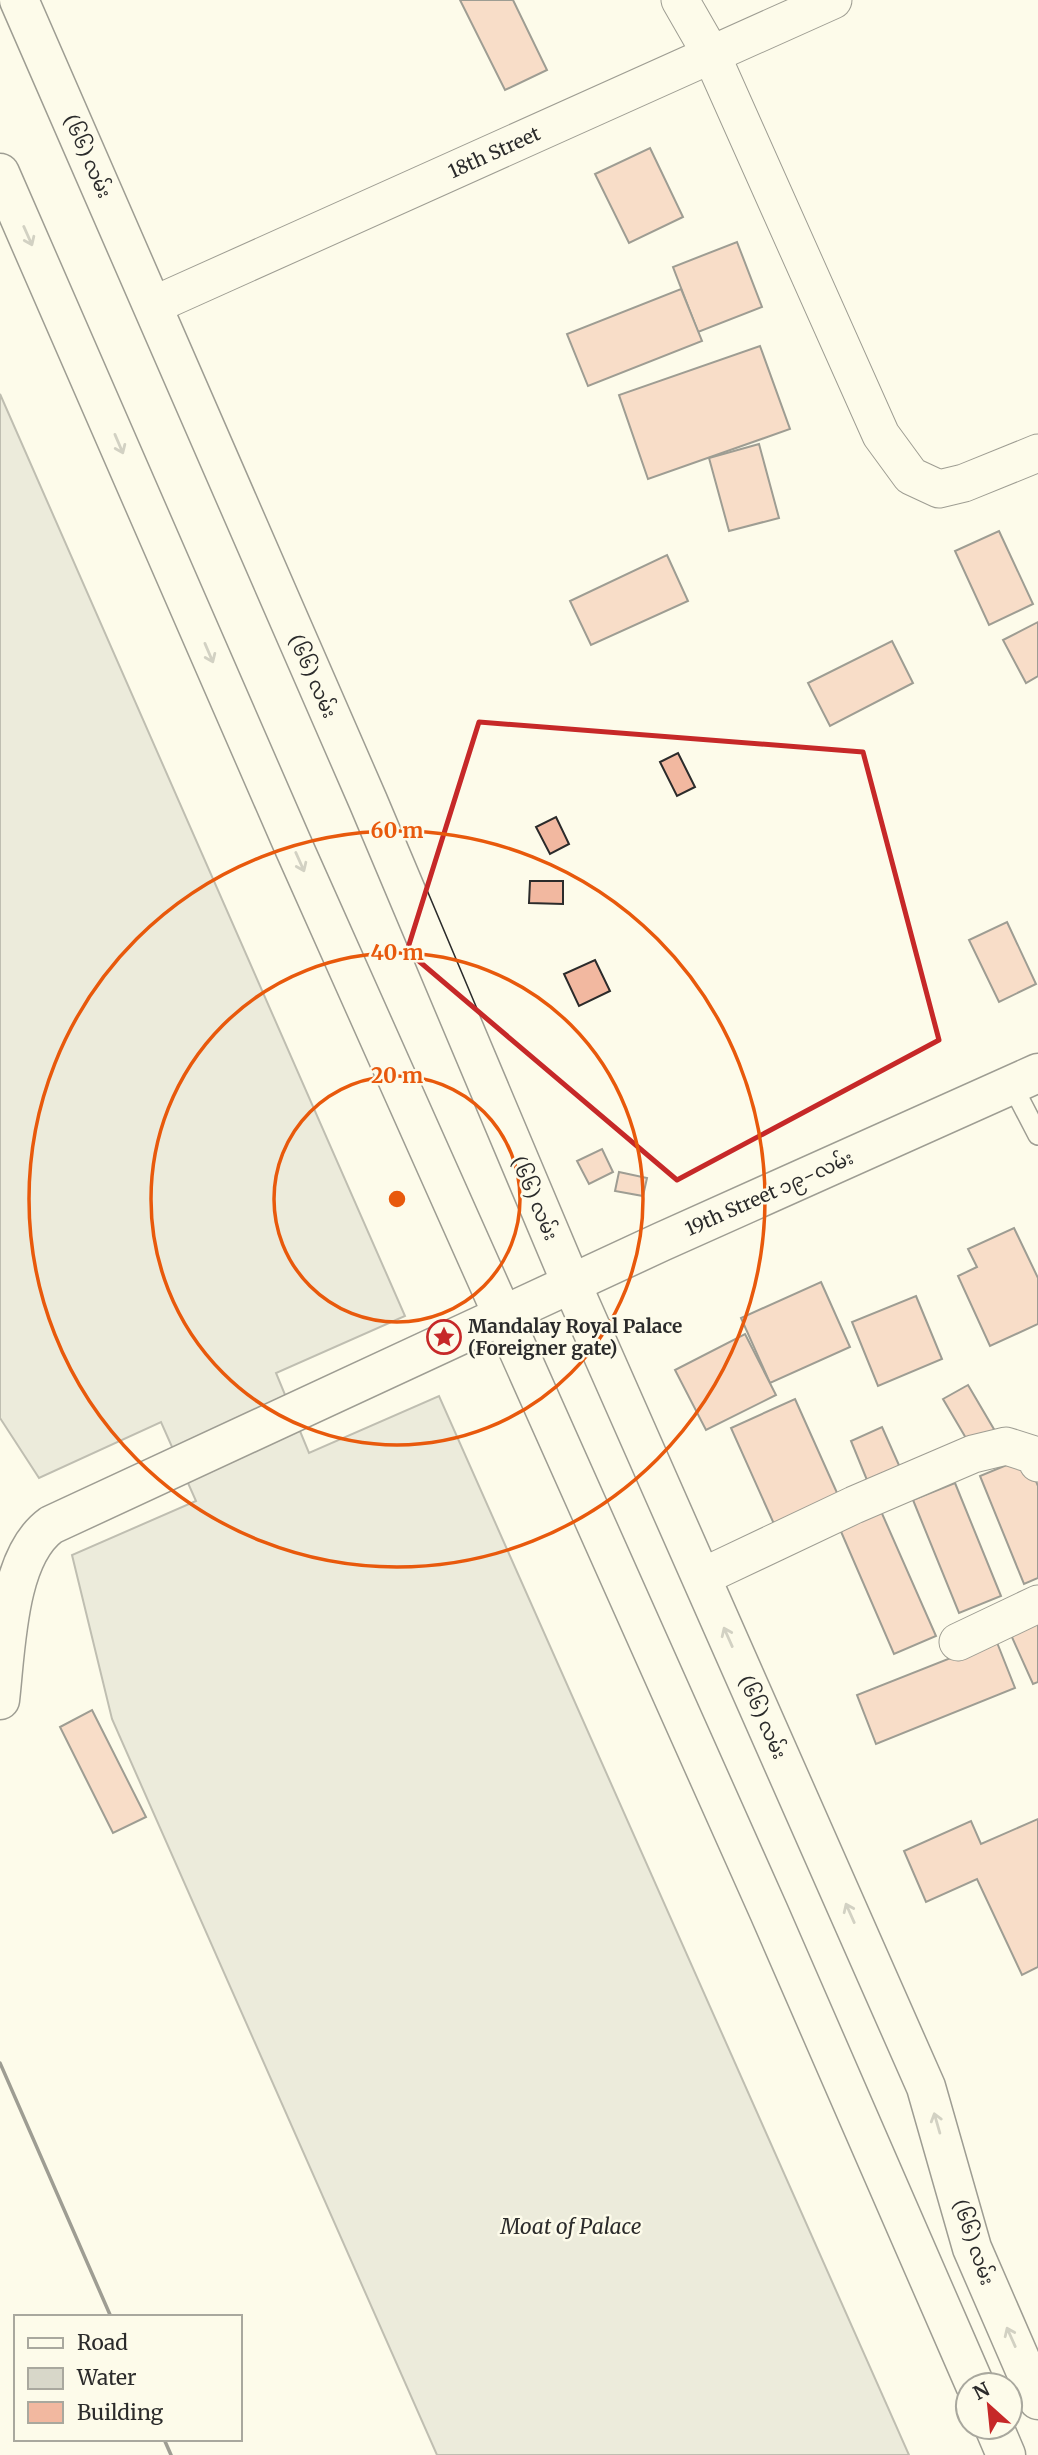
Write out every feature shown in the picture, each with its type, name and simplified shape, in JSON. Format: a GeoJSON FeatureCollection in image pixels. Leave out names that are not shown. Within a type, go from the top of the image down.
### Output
{"type":"FeatureCollection","features":[{"type":"Feature","properties":{"kind":"main road","name":"(၆၆) လမ်း"},"geometry":{"type":"LineString","coordinates":[[19,0],[154,305],[258,554],[368,801],[572,1285],[926,2087],[972,2248],[1038,2400]]}},
{"type":"Feature","properties":{"kind":"main road"},"geometry":{"type":"LineString","coordinates":[[0,173],[502,1318],[769,1912],[969,2371]]}},
{"type":"Feature","properties":{"kind":"main road","name":"19th Street ၁၉−လမ်း"},"geometry":{"type":"LineString","coordinates":[[0,1700],[9,1624],[29,1549],[37,1535],[51,1525],[661,1242],[1025,1079]]}},
{"type":"Feature","properties":{"kind":"street"},"geometry":{"type":"LineString","coordinates":[[680,0],[711,54],[881,435],[901,466],[911,476],[939,489],[964,483],[1038,453]]}},
{"type":"Feature","properties":{"kind":"street","name":"18th Street"},"geometry":{"type":"LineString","coordinates":[[154,305],[833,0]]}},
{"type":"Feature","properties":{"kind":"street"},"geometry":{"type":"LineString","coordinates":[[702,1577],[853,1505],[973,1454],[1006,1446],[1034,1455],[1038,1464]]}},
{"type":"Feature","properties":{"kind":"street"},"geometry":{"type":"LineString","coordinates":[[958,1642],[1038,1604]]}},
{"type":"Feature","properties":{"kind":"lane"},"geometry":{"type":"LineString","coordinates":[[1025,1079],[1038,1135]]}},
{"type":"Feature","properties":{"kind":"highlighted area"},"geometry":{"type":"Polygon","coordinates":[[[479,722],[863,752],[939,1040],[677,1180],[407,951],[479,722]]]}},
{"type":"Feature","properties":{"kind":"water","name":"Moat of Palace"},"geometry":{"type":"Polygon","coordinates":[[[0,394],[405,1316],[276,1373],[309,1453],[439,1396],[909,2455],[437,2455],[112,1719],[72,1555],[196,1501],[161,1422],[39,1478],[0,1418],[0,394]]]}},
{"type":"Feature","properties":{"kind":"building"},"geometry":{"type":"Polygon","coordinates":[[[460,0],[513,0],[547,70],[505,90],[460,0]]]}},
{"type":"Feature","properties":{"kind":"building"},"geometry":{"type":"Polygon","coordinates":[[[650,148],[683,217],[629,243],[595,174],[650,148]]]}},
{"type":"Feature","properties":{"kind":"building"},"geometry":{"type":"Polygon","coordinates":[[[737,242],[762,307],[698,332],[673,267],[737,242]]]}},
{"type":"Feature","properties":{"kind":"building"},"geometry":{"type":"Polygon","coordinates":[[[681,289],[702,341],[588,386],[567,334],[681,289]]]}},
{"type":"Feature","properties":{"kind":"building"},"geometry":{"type":"Polygon","coordinates":[[[760,346],[790,429],[648,479],[619,395],[760,346]]]}},
{"type":"Feature","properties":{"kind":"building"},"geometry":{"type":"Polygon","coordinates":[[[759,444],[779,518],[729,531],[709,458],[759,444]]]}},
{"type":"Feature","properties":{"kind":"building"},"geometry":{"type":"Polygon","coordinates":[[[999,531],[1033,604],[989,625],[955,551],[999,531]]]}},
{"type":"Feature","properties":{"kind":"building"},"geometry":{"type":"Polygon","coordinates":[[[667,555],[688,601],[591,645],[570,601],[667,555]]]}},
{"type":"Feature","properties":{"kind":"building"},"geometry":{"type":"Polygon","coordinates":[[[1038,622],[1038,676],[1026,683],[1003,640],[1038,622]]]}},
{"type":"Feature","properties":{"kind":"building"},"geometry":{"type":"Polygon","coordinates":[[[892,641],[913,683],[830,726],[808,683],[892,641]]]}},
{"type":"Feature","properties":{"kind":"building"},"geometry":{"type":"Polygon","coordinates":[[[678,753],[695,787],[677,796],[660,762],[678,753]]]}},
{"type":"Feature","properties":{"kind":"building"},"geometry":{"type":"Polygon","coordinates":[[[556,817],[569,844],[550,854],[536,827],[556,817]]]}},
{"type":"Feature","properties":{"kind":"building"},"geometry":{"type":"Polygon","coordinates":[[[530,881],[563,881],[563,904],[529,903],[530,881]]]}},
{"type":"Feature","properties":{"kind":"building"},"geometry":{"type":"Polygon","coordinates":[[[1007,922],[1036,984],[999,1002],[969,940],[1007,922]]]}},
{"type":"Feature","properties":{"kind":"building"},"geometry":{"type":"Polygon","coordinates":[[[595,960],[610,991],[579,1006],[564,974],[595,960]]]}},
{"type":"Feature","properties":{"kind":"building"},"geometry":{"type":"Polygon","coordinates":[[[602,1149],[613,1172],[589,1184],[577,1161],[602,1149]]]}},
{"type":"Feature","properties":{"kind":"building"},"geometry":{"type":"Polygon","coordinates":[[[619,1172],[647,1178],[643,1196],[615,1191],[619,1172]]]}},
{"type":"Feature","properties":{"kind":"building"},"geometry":{"type":"Polygon","coordinates":[[[1014,1228],[1038,1278],[1038,1324],[990,1346],[958,1276],[977,1267],[968,1249],[1014,1228]]]}},
{"type":"Feature","properties":{"kind":"building"},"geometry":{"type":"Polygon","coordinates":[[[821,1282],[850,1347],[770,1383],[741,1318],[821,1282]]]}},
{"type":"Feature","properties":{"kind":"building"},"geometry":{"type":"Polygon","coordinates":[[[916,1296],[942,1359],[878,1386],[852,1322],[916,1296]]]}},
{"type":"Feature","properties":{"kind":"building"},"geometry":{"type":"Polygon","coordinates":[[[745,1334],[776,1395],[706,1430],[675,1370],[745,1334]]]}},
{"type":"Feature","properties":{"kind":"building"},"geometry":{"type":"Polygon","coordinates":[[[968,1385],[995,1431],[970,1445],[943,1399],[968,1385]]]}},
{"type":"Feature","properties":{"kind":"building"},"geometry":{"type":"Polygon","coordinates":[[[795,1399],[838,1495],[774,1524],[731,1428],[795,1399]]]}},
{"type":"Feature","properties":{"kind":"building"},"geometry":{"type":"Polygon","coordinates":[[[882,1427],[902,1472],[869,1485],[851,1441],[882,1427]]]}},
{"type":"Feature","properties":{"kind":"building"},"geometry":{"type":"Polygon","coordinates":[[[1026,1457],[1038,1486],[1038,1578],[1024,1584],[980,1476],[1026,1457]]]}},
{"type":"Feature","properties":{"kind":"building"},"geometry":{"type":"Polygon","coordinates":[[[955,1483],[1001,1596],[959,1613],[913,1500],[955,1483]]]}},
{"type":"Feature","properties":{"kind":"building"},"geometry":{"type":"Polygon","coordinates":[[[880,1509],[936,1636],[894,1654],[839,1527],[880,1509]]]}},
{"type":"Feature","properties":{"kind":"building"},"geometry":{"type":"Polygon","coordinates":[[[1038,1623],[1038,1682],[1033,1684],[1011,1635],[1038,1623]]]}},
{"type":"Feature","properties":{"kind":"building"},"geometry":{"type":"Polygon","coordinates":[[[996,1640],[1015,1688],[876,1744],[857,1695],[996,1640]]]}},
{"type":"Feature","properties":{"kind":"building"},"geometry":{"type":"Polygon","coordinates":[[[92,1710],[146,1817],[113,1833],[60,1727],[92,1710]]]}},
{"type":"Feature","properties":{"kind":"building"},"geometry":{"type":"Polygon","coordinates":[[[1038,1819],[1038,1967],[1022,1975],[977,1879],[926,1902],[904,1851],[971,1821],[981,1844],[1038,1819]]]}},
{"type":"Feature","properties":{"kind":"wall"},"geometry":{"type":"LineString","coordinates":[[0,2063],[110,2315]]}},
{"type":"Feature","properties":{"kind":"wall"},"geometry":{"type":"LineString","coordinates":[[165,2441],[171,2455]]}},
{"type":"Feature","properties":{"kind":"place","name":"Mandalay Royal Palace (Foreigner gate)"},"geometry":{"type":"Point","coordinates":[444,1337]}}]}
